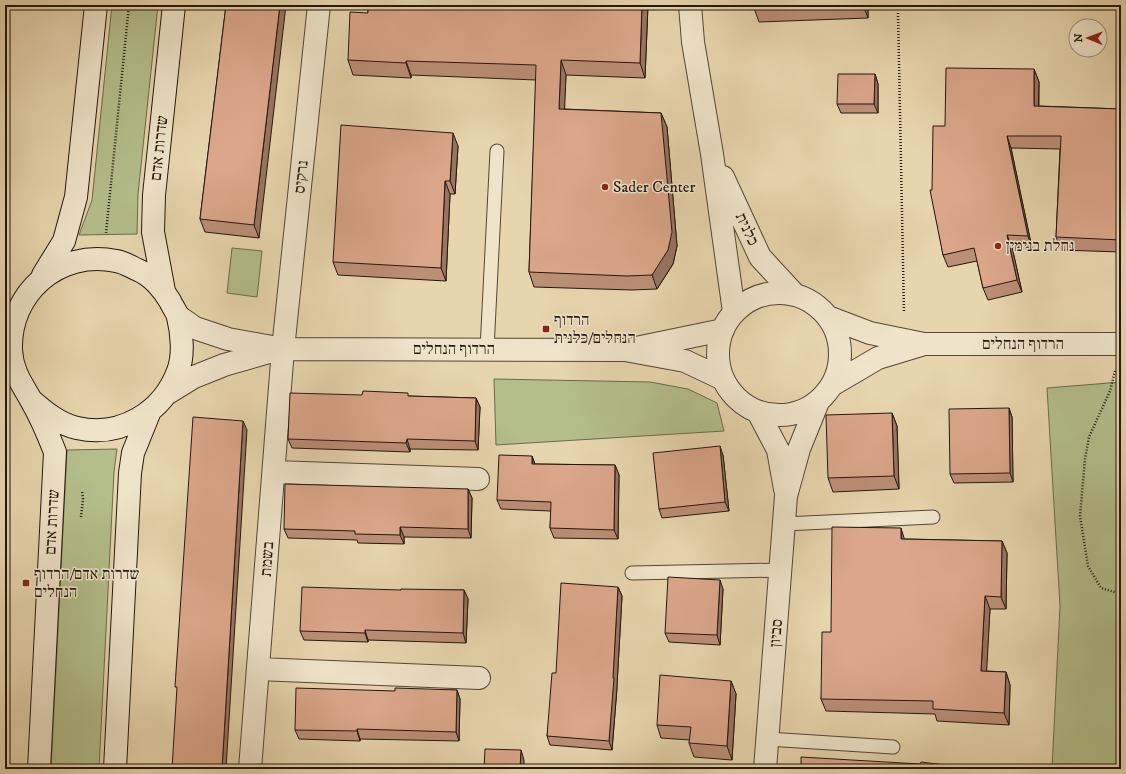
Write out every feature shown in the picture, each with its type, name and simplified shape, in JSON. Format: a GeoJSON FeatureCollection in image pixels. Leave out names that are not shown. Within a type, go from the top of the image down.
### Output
{"type":"FeatureCollection","features":[{"type":"Feature","properties":{"kind":"street","name":"שדרות אדם"},"geometry":{"type":"LineString","coordinates":[[40,769],[55,452],[48,433],[17,377],[11,351],[13,324],[24,299],[41,279],[64,241],[76,197],[96,5]]}},
{"type":"Feature","properties":{"kind":"street","name":"שדרות אדם"},"geometry":{"type":"LineString","coordinates":[[164,291],[153,232],[154,195],[174,5]]}},
{"type":"Feature","properties":{"kind":"street","name":"נרקיס"},"geometry":{"type":"LineString","coordinates":[[283,348],[319,5]]}},
{"type":"Feature","properties":{"kind":"street","name":"כלנית"},"geometry":{"type":"LineString","coordinates":[[690,5],[693,42],[712,154],[728,321]]}},
{"type":"Feature","properties":{"kind":"street","name":"כלנית"},"geometry":{"type":"LineString","coordinates":[[712,154],[760,257],[795,295]]}},
{"type":"Feature","properties":{"kind":"street","name":"שדרות אדם"},"geometry":{"type":"LineString","coordinates":[[31,400],[52,418],[77,428],[103,430],[128,424],[150,412],[168,393],[179,370],[182,351],[178,316],[164,291],[143,272],[117,261],[90,258],[64,264],[41,279]]}},
{"type":"Feature","properties":{"kind":"street"},"geometry":{"type":"LineString","coordinates":[[778,293],[795,295],[813,303],[828,317],[836,333],[840,350],[839,368],[832,385],[818,402],[800,412],[779,416],[758,412],[744,405],[732,393],[723,379],[718,363],[718,346],[728,321],[747,302],[762,295],[778,293]]}},
{"type":"Feature","properties":{"kind":"street","name":"הרדוף הנחלים"},"geometry":{"type":"LineString","coordinates":[[178,316],[195,328],[228,339],[283,348],[625,350],[685,361],[723,379]]}},
{"type":"Feature","properties":{"kind":"street","name":"הרדוף הנחלים"},"geometry":{"type":"LineString","coordinates":[[828,317],[870,333],[914,342],[1121,344]]}},
{"type":"Feature","properties":{"kind":"street","name":"הרדוף הנחלים"},"geometry":{"type":"LineString","coordinates":[[625,350],[728,321]]}},
{"type":"Feature","properties":{"kind":"street","name":"הרדוף הנחלים"},"geometry":{"type":"LineString","coordinates":[[832,385],[878,358],[914,342]]}},
{"type":"Feature","properties":{"kind":"street","name":"הרדוף הנחלים"},"geometry":{"type":"LineString","coordinates":[[168,393],[194,377],[224,365],[283,348]]}},
{"type":"Feature","properties":{"kind":"street","name":"בשמת"},"geometry":{"type":"LineString","coordinates":[[250,769],[283,348]]}},
{"type":"Feature","properties":{"kind":"street","name":"סביון"},"geometry":{"type":"LineString","coordinates":[[765,769],[786,496],[799,449],[818,402]]}},
{"type":"Feature","properties":{"kind":"street","name":"שדרות אדם"},"geometry":{"type":"LineString","coordinates":[[115,769],[130,473],[133,453],[150,412]]}},
{"type":"Feature","properties":{"kind":"street","name":"סביון"},"geometry":{"type":"LineString","coordinates":[[758,412],[778,450],[786,496]]}},
{"type":"Feature","properties":{"kind":"street"},"geometry":{"type":"LineString","coordinates":[[274,472],[478,479]]}},
{"type":"Feature","properties":{"kind":"street"},"geometry":{"type":"LineString","coordinates":[[258,669],[479,678]]}},
{"type":"Feature","properties":{"kind":"lane"},"geometry":{"type":"LineString","coordinates":[[487,350],[497,151]]}},
{"type":"Feature","properties":{"kind":"lane"},"geometry":{"type":"LineString","coordinates":[[784,524],[933,517]]}},
{"type":"Feature","properties":{"kind":"lane"},"geometry":{"type":"LineString","coordinates":[[632,573],[781,570]]}},
{"type":"Feature","properties":{"kind":"lane"},"geometry":{"type":"LineString","coordinates":[[767,739],[893,747]]}},
{"type":"Feature","properties":{"kind":"path"},"geometry":{"type":"LineString","coordinates":[[103,260],[129,5]]}},
{"type":"Feature","properties":{"kind":"path"},"geometry":{"type":"LineString","coordinates":[[898,13],[914,342]]}},
{"type":"Feature","properties":{"kind":"path"},"geometry":{"type":"LineString","coordinates":[[1117,366],[1110,391],[1089,437],[1085,459],[1080,516],[1088,566],[1101,588],[1121,594]]}},
{"type":"Feature","properties":{"kind":"green space"},"geometry":{"type":"Polygon","coordinates":[[[112,5],[158,5],[138,194],[137,234],[79,235],[92,200],[112,5]]]}},
{"type":"Feature","properties":{"kind":"green space"},"geometry":{"type":"Polygon","coordinates":[[[232,248],[262,251],[257,297],[227,293],[232,248]]]}},
{"type":"Feature","properties":{"kind":"green space"},"geometry":{"type":"Polygon","coordinates":[[[494,379],[650,382],[688,389],[717,403],[724,431],[496,445],[494,379]]]}},
{"type":"Feature","properties":{"kind":"green space"},"geometry":{"type":"Polygon","coordinates":[[[1121,382],[1121,769],[1052,769],[1060,606],[1047,388],[1121,382]]]}},
{"type":"Feature","properties":{"kind":"green space"},"geometry":{"type":"Polygon","coordinates":[[[117,449],[114,472],[99,769],[51,769],[67,450],[117,449]]]}},
{"type":"Feature","properties":{"kind":"building"},"geometry":{"type":"Polygon","coordinates":[[[226,5],[280,5],[254,225],[200,219],[226,5]]]}},
{"type":"Feature","properties":{"kind":"building"},"geometry":{"type":"Polygon","coordinates":[[[368,5],[642,5],[640,63],[561,60],[559,109],[661,113],[672,232],[668,250],[652,275],[627,276],[529,272],[536,65],[406,61],[406,63],[348,60],[350,12],[368,13],[368,5]]]}},
{"type":"Feature","properties":{"kind":"building"},"geometry":{"type":"Polygon","coordinates":[[[946,68],[1034,69],[1034,106],[1121,109],[1121,240],[1056,237],[1061,136],[1007,136],[1028,236],[1007,235],[1017,280],[983,288],[974,248],[943,255],[930,190],[932,190],[933,126],[945,126],[946,68]]]}},
{"type":"Feature","properties":{"kind":"building"},"geometry":{"type":"Polygon","coordinates":[[[838,74],[875,74],[874,104],[837,104],[838,74]]]}},
{"type":"Feature","properties":{"kind":"building"},"geometry":{"type":"Polygon","coordinates":[[[341,125],[453,133],[450,181],[445,181],[441,268],[333,262],[341,125]]]}},
{"type":"Feature","properties":{"kind":"building"},"geometry":{"type":"Polygon","coordinates":[[[363,391],[408,393],[408,396],[476,398],[475,441],[407,439],[406,443],[288,439],[290,393],[362,395],[363,391]]]}},
{"type":"Feature","properties":{"kind":"building"},"geometry":{"type":"Polygon","coordinates":[[[1009,408],[1010,473],[950,474],[949,409],[1009,408]]]}},
{"type":"Feature","properties":{"kind":"building"},"geometry":{"type":"Polygon","coordinates":[[[892,413],[894,476],[828,478],[826,415],[892,413]]]}},
{"type":"Feature","properties":{"kind":"building"},"geometry":{"type":"Polygon","coordinates":[[[193,417],[243,421],[222,769],[172,769],[177,687],[175,687],[193,417]]]}},
{"type":"Feature","properties":{"kind":"building"},"geometry":{"type":"Polygon","coordinates":[[[720,446],[725,502],[659,509],[653,453],[720,446]]]}},
{"type":"Feature","properties":{"kind":"building"},"geometry":{"type":"Polygon","coordinates":[[[499,455],[532,456],[532,464],[615,465],[614,530],[550,528],[551,502],[497,500],[499,455]]]}},
{"type":"Feature","properties":{"kind":"building"},"geometry":{"type":"Polygon","coordinates":[[[285,484],[468,489],[468,529],[400,527],[400,535],[355,534],[355,531],[284,529],[285,484]]]}},
{"type":"Feature","properties":{"kind":"building"},"geometry":{"type":"Polygon","coordinates":[[[832,527],[901,528],[901,539],[1002,541],[1001,597],[985,596],[981,671],[1006,672],[1004,713],[933,709],[933,701],[821,699],[822,632],[831,632],[832,527]]]}},
{"type":"Feature","properties":{"kind":"building"},"geometry":{"type":"Polygon","coordinates":[[[668,577],[720,580],[717,635],[665,633],[668,577]]]}},
{"type":"Feature","properties":{"kind":"building"},"geometry":{"type":"Polygon","coordinates":[[[561,583],[618,587],[614,678],[609,741],[547,736],[552,673],[556,673],[561,583]]]}},
{"type":"Feature","properties":{"kind":"building"},"geometry":{"type":"Polygon","coordinates":[[[302,587],[464,590],[463,633],[365,630],[365,633],[300,631],[302,587]]]}},
{"type":"Feature","properties":{"kind":"building"},"geometry":{"type":"Polygon","coordinates":[[[660,675],[731,681],[727,746],[689,743],[691,727],[657,725],[660,675]]]}},
{"type":"Feature","properties":{"kind":"building"},"geometry":{"type":"Polygon","coordinates":[[[296,688],[395,691],[395,688],[457,690],[456,732],[357,729],[357,731],[295,730],[296,688]]]}},
{"type":"Feature","properties":{"kind":"building"},"geometry":{"type":"Polygon","coordinates":[[[485,749],[521,750],[520,769],[484,769],[485,749]]]}},
{"type":"Feature","properties":{"kind":"building"},"geometry":{"type":"Polygon","coordinates":[[[801,757],[920,764],[921,762],[977,769],[801,769],[801,757]]]}},
{"type":"Feature","properties":{"kind":"place","name":"Sader Center"},"geometry":{"type":"Point","coordinates":[605,187]}},
{"type":"Feature","properties":{"kind":"place","name":"נחלת בנימין"},"geometry":{"type":"Point","coordinates":[998,246]}},
{"type":"Feature","properties":{"kind":"place","name":"הרדוף הנחלים/כלנית"},"geometry":{"type":"Point","coordinates":[546,329]}},
{"type":"Feature","properties":{"kind":"place","name":"שדרות אדם/הרדוף הנחלים"},"geometry":{"type":"Point","coordinates":[26,583]}}]}
